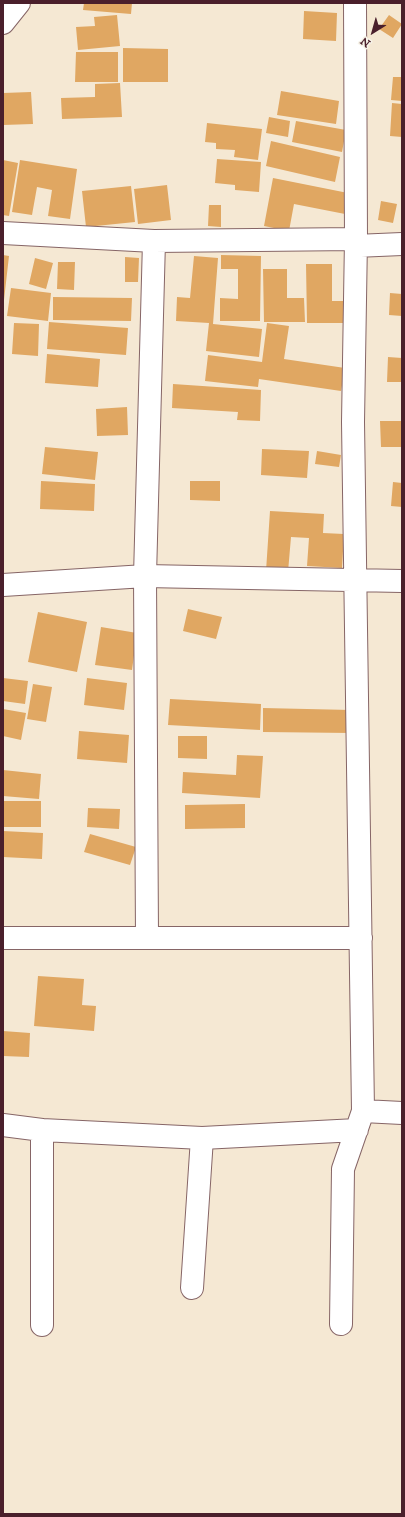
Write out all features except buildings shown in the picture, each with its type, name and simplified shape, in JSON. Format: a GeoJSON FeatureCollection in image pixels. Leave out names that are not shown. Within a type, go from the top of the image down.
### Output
{"type":"FeatureCollection","features":[{"type":"Feature","properties":{"kind":"street"},"geometry":{"type":"LineString","coordinates":[[3,23],[19,3]]}},
{"type":"Feature","properties":{"kind":"street"},"geometry":{"type":"LineString","coordinates":[[342,1324],[343,1169],[360,1121],[361,938],[353,422],[356,243],[355,3]]}},
{"type":"Feature","properties":{"kind":"street"},"geometry":{"type":"LineString","coordinates":[[3,233],[154,241],[402,244]]}},
{"type":"Feature","properties":{"kind":"street"},"geometry":{"type":"LineString","coordinates":[[147,938],[145,576],[154,241]]}},
{"type":"Feature","properties":{"kind":"street"},"geometry":{"type":"LineString","coordinates":[[3,585],[145,576],[402,581]]}},
{"type":"Feature","properties":{"kind":"street"},"geometry":{"type":"LineString","coordinates":[[3,938],[361,938]]}},
{"type":"Feature","properties":{"kind":"street"},"geometry":{"type":"LineString","coordinates":[[3,1125],[42,1130],[202,1138],[360,1121],[402,1113]]}},
{"type":"Feature","properties":{"kind":"street"},"geometry":{"type":"LineString","coordinates":[[42,1130],[42,1325]]}},
{"type":"Feature","properties":{"kind":"street"},"geometry":{"type":"LineString","coordinates":[[192,1288],[202,1138]]}}]}
